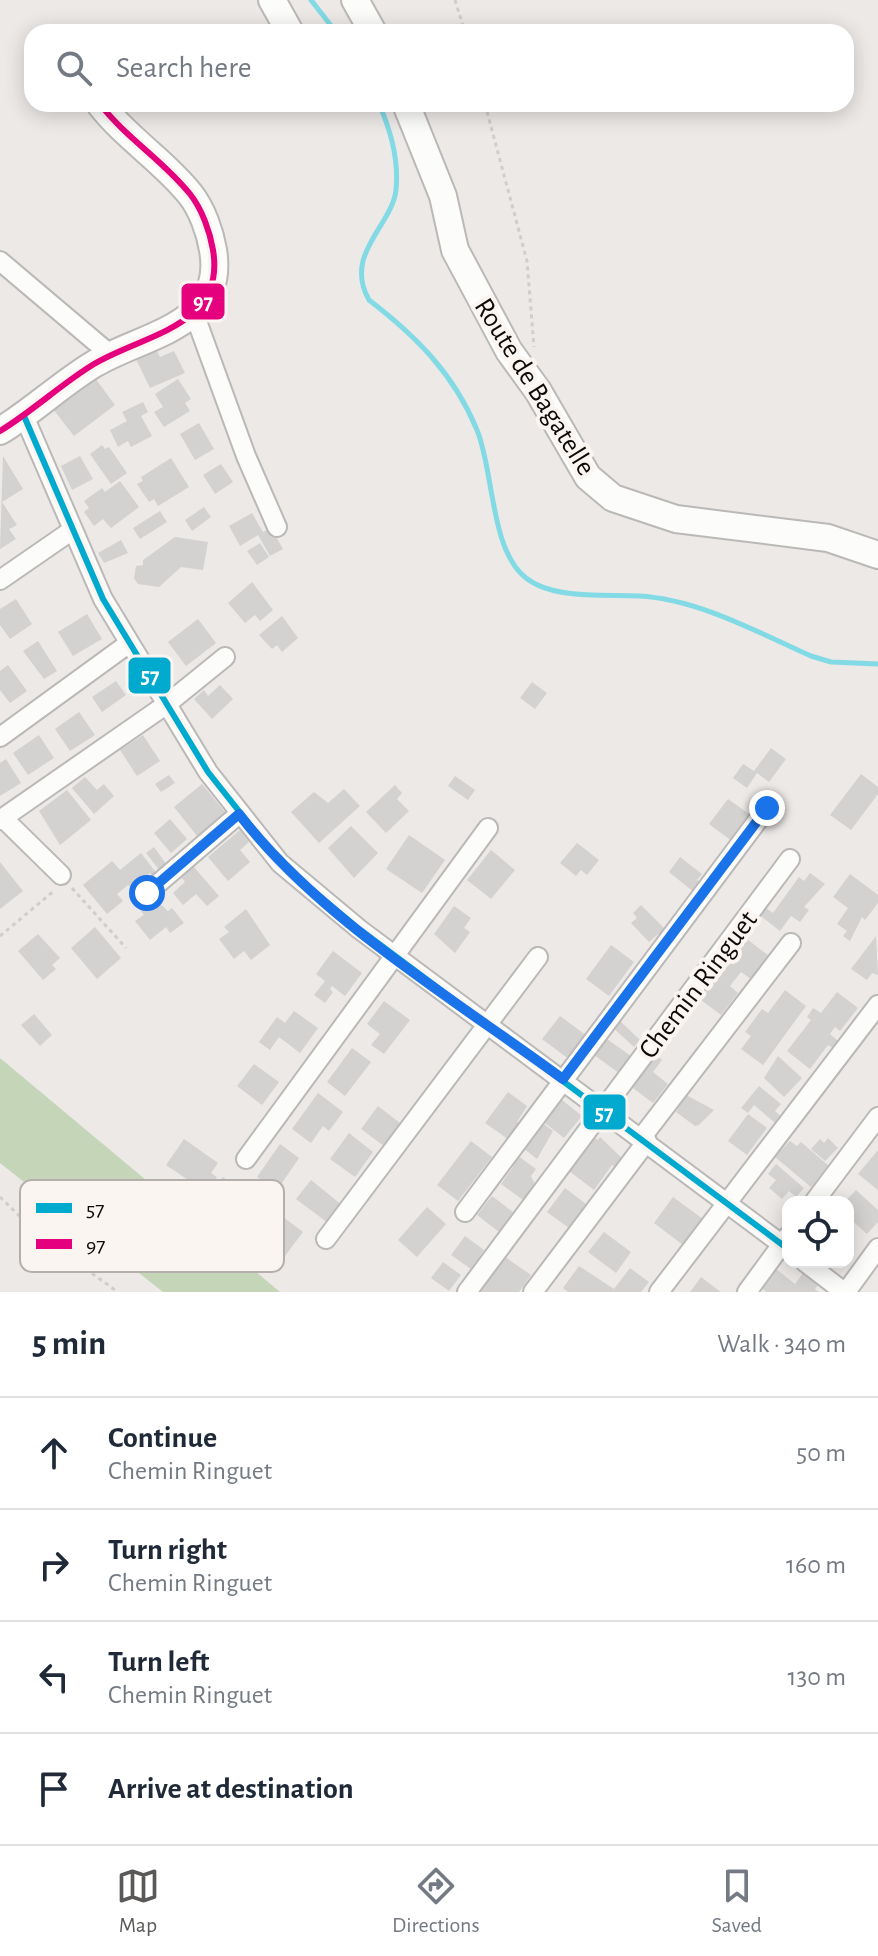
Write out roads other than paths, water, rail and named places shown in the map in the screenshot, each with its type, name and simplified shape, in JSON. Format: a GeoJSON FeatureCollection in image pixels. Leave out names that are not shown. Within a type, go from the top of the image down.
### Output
{"type":"FeatureCollection","features":[{"type":"Feature","properties":{"kind":"main road"},"geometry":{"type":"LineString","coordinates":[[272,0],[286,24]]}},
{"type":"Feature","properties":{"kind":"main road"},"geometry":{"type":"LineString","coordinates":[[355,0],[368,24]]}},
{"type":"Feature","properties":{"kind":"main road"},"geometry":{"type":"LineString","coordinates":[[0,431],[111,355],[194,313],[211,293],[216,280],[212,242],[190,194],[119,129],[106,112]]}},
{"type":"Feature","properties":{"kind":"main road","name":"Route de Bagatelle"},"geometry":{"type":"LineString","coordinates":[[409,112],[443,196],[455,250],[509,351],[538,391],[588,477],[613,498],[676,519],[828,538],[878,555]]}},
{"type":"Feature","properties":{"kind":"street"},"geometry":{"type":"LineString","coordinates":[[0,261],[111,355]]}},
{"type":"Feature","properties":{"kind":"street"},"geometry":{"type":"LineString","coordinates":[[194,313],[246,456],[277,527]]}},
{"type":"Feature","properties":{"kind":"street"},"geometry":{"type":"LineString","coordinates":[[24,416],[71,531],[128,644],[208,772],[288,871],[394,956],[645,1139],[726,1204],[782,1240]]}},
{"type":"Feature","properties":{"kind":"street"},"geometry":{"type":"LineString","coordinates":[[0,580],[71,531]]}},
{"type":"Feature","properties":{"kind":"street"},"geometry":{"type":"LineString","coordinates":[[0,737],[128,644]]}},
{"type":"Feature","properties":{"kind":"street"},"geometry":{"type":"LineString","coordinates":[[61,875],[1,819],[167,704],[225,657]]}},
{"type":"Feature","properties":{"kind":"street","name":"Chemin Ringuet"},"geometry":{"type":"LineString","coordinates":[[465,1212],[767,808]]}},
{"type":"Feature","properties":{"kind":"street"},"geometry":{"type":"LineString","coordinates":[[147,893],[239,814]]}},
{"type":"Feature","properties":{"kind":"street"},"geometry":{"type":"LineString","coordinates":[[246,1159],[488,828]]}},
{"type":"Feature","properties":{"kind":"street","name":"Chemin Ringuet"},"geometry":{"type":"LineString","coordinates":[[467,1292],[790,859]]}},
{"type":"Feature","properties":{"kind":"street","name":"Chemin Ringuet"},"geometry":{"type":"LineString","coordinates":[[533,1292],[791,943]]}},
{"type":"Feature","properties":{"kind":"street"},"geometry":{"type":"LineString","coordinates":[[326,1239],[538,957]]}},
{"type":"Feature","properties":{"kind":"street"},"geometry":{"type":"LineString","coordinates":[[659,1292],[878,1005]]}},
{"type":"Feature","properties":{"kind":"street"},"geometry":{"type":"LineString","coordinates":[[819,1196],[878,1117]]}},
{"type":"Feature","properties":{"kind":"street"},"geometry":{"type":"LineString","coordinates":[[747,1292],[782,1248]]}},
{"type":"Feature","properties":{"kind":"street"},"geometry":{"type":"LineString","coordinates":[[813,1268],[845,1292],[878,1248]]}},
{"type":"Feature","properties":{"kind":"waterway"},"geometry":{"type":"LineString","coordinates":[[311,0],[330,24]]}},
{"type":"Feature","properties":{"kind":"waterway"},"geometry":{"type":"LineString","coordinates":[[382,112],[393,146],[396,190],[393,203],[365,254],[363,284],[369,300],[418,342],[445,374],[468,410],[483,447],[499,530],[514,565],[526,578],[551,590],[661,598],[727,618],[811,656],[831,662],[878,664]]}}]}
